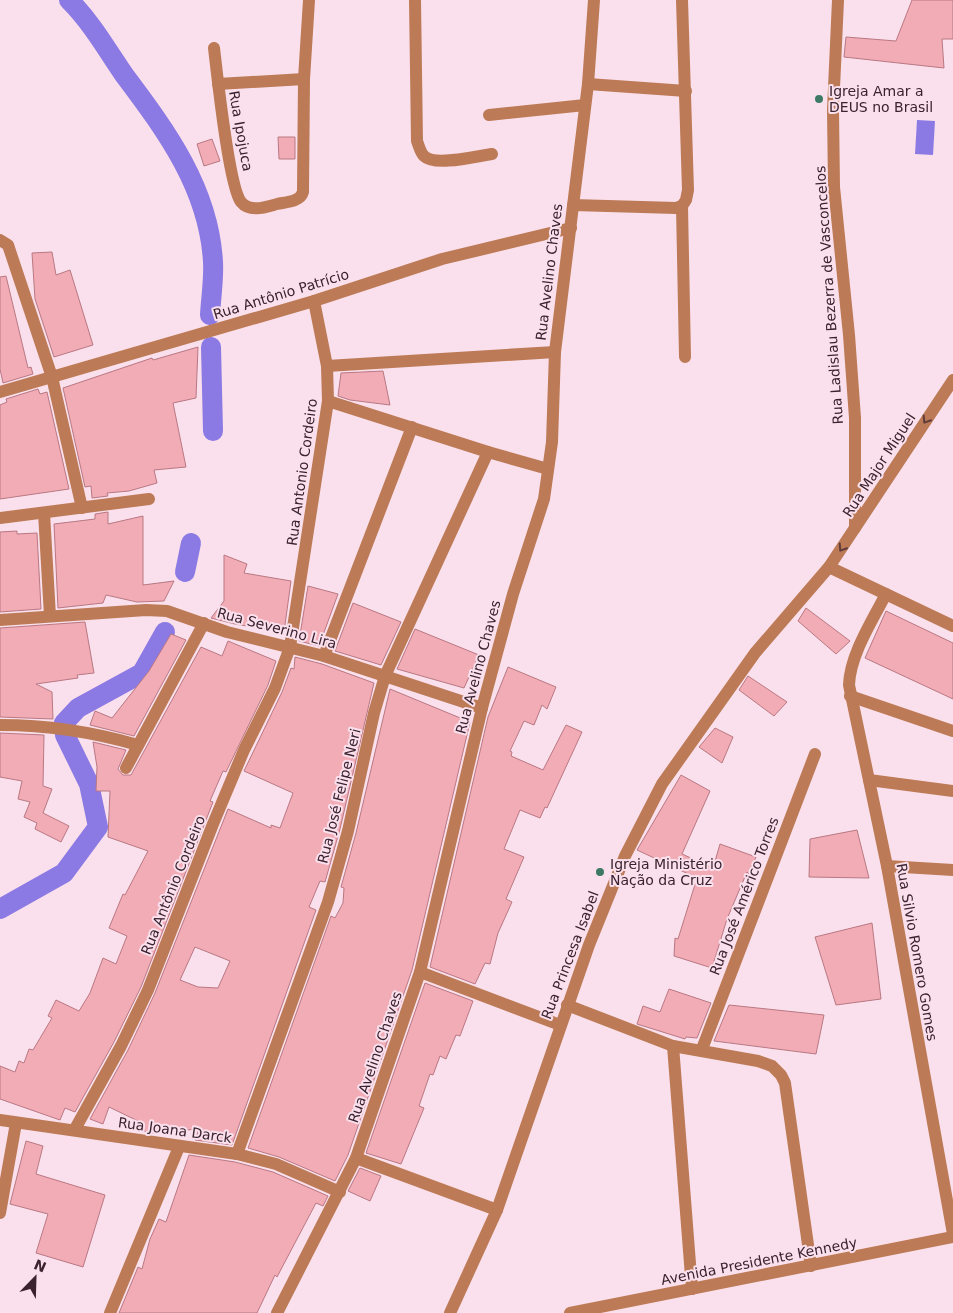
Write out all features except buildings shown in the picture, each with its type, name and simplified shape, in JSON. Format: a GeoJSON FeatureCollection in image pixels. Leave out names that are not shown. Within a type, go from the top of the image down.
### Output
{"type":"FeatureCollection","features":[{"type":"Feature","properties":{"kind":"street"},"geometry":{"type":"LineString","coordinates":[[218,84],[304,79],[309,0]]}},
{"type":"Feature","properties":{"kind":"street"},"geometry":{"type":"LineString","coordinates":[[415,0],[417,141],[424,156],[431,160],[440,161],[492,154]]}},
{"type":"Feature","properties":{"kind":"street","name":"Rua Avelino Chaves"},"geometry":{"type":"LineString","coordinates":[[277,1313],[356,1158],[420,972],[482,708],[513,594],[540,514],[552,442],[555,352],[588,84],[594,0]]}},
{"type":"Feature","properties":{"kind":"street"},"geometry":{"type":"LineString","coordinates":[[682,0],[688,190],[686,200],[682,206],[685,357]]}},
{"type":"Feature","properties":{"kind":"street","name":"Rua Ladislau Bezerra de Vasconcelos"},"geometry":{"type":"LineString","coordinates":[[838,0],[833,110],[834,187],[849,335],[855,418],[855,528]]}},
{"type":"Feature","properties":{"kind":"street","name":"Rua Ipojuca"},"geometry":{"type":"LineString","coordinates":[[214,48],[236,193],[242,203],[255,209],[297,199],[303,192],[304,79]]}},
{"type":"Feature","properties":{"kind":"street"},"geometry":{"type":"LineString","coordinates":[[588,84],[686,91]]}},
{"type":"Feature","properties":{"kind":"street"},"geometry":{"type":"LineString","coordinates":[[489,115],[585,105]]}},
{"type":"Feature","properties":{"kind":"street"},"geometry":{"type":"LineString","coordinates":[[573,205],[676,208],[682,206]]}},
{"type":"Feature","properties":{"kind":"street","name":"Rua Antônio Patrício"},"geometry":{"type":"LineString","coordinates":[[0,392],[314,301],[442,259],[571,228]]}},
{"type":"Feature","properties":{"kind":"street"},"geometry":{"type":"LineString","coordinates":[[0,240],[8,245],[52,377],[82,508]]}},
{"type":"Feature","properties":{"kind":"street","name":"Rua Antonio Cordeiro"},"geometry":{"type":"LineString","coordinates":[[290,647],[328,401],[327,366],[314,301]]}},
{"type":"Feature","properties":{"kind":"street"},"geometry":{"type":"LineString","coordinates":[[327,366],[555,352]]}},
{"type":"Feature","properties":{"kind":"street","name":"Rua Major Miguel"},"geometry":{"type":"LineString","coordinates":[[829,567],[953,380]]}},
{"type":"Feature","properties":{"kind":"street"},"geometry":{"type":"LineString","coordinates":[[328,401],[548,469]]}},
{"type":"Feature","properties":{"kind":"street"},"geometry":{"type":"LineString","coordinates":[[324,656],[412,427]]}},
{"type":"Feature","properties":{"kind":"street","name":"Rua José Felipe Neri"},"geometry":{"type":"LineString","coordinates":[[237,1154],[328,902],[348,831],[374,713],[385,676],[488,452]]}},
{"type":"Feature","properties":{"kind":"street"},"geometry":{"type":"LineString","coordinates":[[0,518],[149,499]]}},
{"type":"Feature","properties":{"kind":"street"},"geometry":{"type":"LineString","coordinates":[[44,513],[50,616]]}},
{"type":"Feature","properties":{"kind":"street"},"geometry":{"type":"LineString","coordinates":[[829,567],[953,626]]}},
{"type":"Feature","properties":{"kind":"street","name":"Rua Princesa Isabel"},"geometry":{"type":"LineString","coordinates":[[450,1313],[497,1210],[567,1005],[625,856],[662,784],[755,653],[829,567]]}},
{"type":"Feature","properties":{"kind":"street","name":"Rua Silvio Romero Gomes"},"geometry":{"type":"LineString","coordinates":[[886,594],[849,676],[850,696],[887,866],[953,1236]]}},
{"type":"Feature","properties":{"kind":"street","name":"Rua Severino Lira"},"geometry":{"type":"LineString","coordinates":[[0,620],[146,610],[167,611],[252,639],[324,656],[482,708]]}},
{"type":"Feature","properties":{"kind":"street"},"geometry":{"type":"LineString","coordinates":[[126,768],[204,623]]}},
{"type":"Feature","properties":{"kind":"street","name":"Rua Antônio Cordeiro"},"geometry":{"type":"LineString","coordinates":[[75,1129],[121,1046],[148,990],[213,824],[244,750],[275,688],[290,647]]}},
{"type":"Feature","properties":{"kind":"street"},"geometry":{"type":"LineString","coordinates":[[850,696],[953,731]]}},
{"type":"Feature","properties":{"kind":"street"},"geometry":{"type":"LineString","coordinates":[[0,725],[31,725],[93,733],[138,745]]}},
{"type":"Feature","properties":{"kind":"street","name":"Rua José Américo Torres"},"geometry":{"type":"LineString","coordinates":[[702,1049],[815,754]]}},
{"type":"Feature","properties":{"kind":"street"},"geometry":{"type":"LineString","coordinates":[[869,780],[953,792]]}},
{"type":"Feature","properties":{"kind":"street"},"geometry":{"type":"LineString","coordinates":[[887,866],[953,870]]}},
{"type":"Feature","properties":{"kind":"street"},"geometry":{"type":"LineString","coordinates":[[420,972],[560,1025]]}},
{"type":"Feature","properties":{"kind":"street"},"geometry":{"type":"LineString","coordinates":[[567,1005],[673,1046],[702,1049],[758,1061],[772,1066],[781,1075],[785,1083],[812,1266]]}},
{"type":"Feature","properties":{"kind":"street"},"geometry":{"type":"LineString","coordinates":[[673,1046],[692,1289]]}},
{"type":"Feature","properties":{"kind":"street","name":"Rua Joana Darck"},"geometry":{"type":"LineString","coordinates":[[0,1120],[75,1129],[179,1147],[237,1154],[276,1164],[340,1192]]}},
{"type":"Feature","properties":{"kind":"street"},"geometry":{"type":"LineString","coordinates":[[0,1213],[16,1123]]}},
{"type":"Feature","properties":{"kind":"street"},"geometry":{"type":"LineString","coordinates":[[110,1313],[179,1147]]}},
{"type":"Feature","properties":{"kind":"street"},"geometry":{"type":"LineString","coordinates":[[356,1158],[497,1210]]}},
{"type":"Feature","properties":{"kind":"street","name":"Avenida Presidente Kennedy"},"geometry":{"type":"LineString","coordinates":[[570,1313],[812,1266],[953,1236]]}},
{"type":"Feature","properties":{"kind":"shaded area"},"geometry":{"type":"Polygon","coordinates":[[[917,120],[935,121],[933,155],[915,154],[917,120]]]}},
{"type":"Feature","properties":{"kind":"waterway"},"geometry":{"type":"LineString","coordinates":[[69,0],[92,27],[156,118],[183,163],[194,186],[210,235],[213,262],[210,315]]}},
{"type":"Feature","properties":{"kind":"waterway"},"geometry":{"type":"LineString","coordinates":[[211,347],[213,431]]}},
{"type":"Feature","properties":{"kind":"waterway"},"geometry":{"type":"LineString","coordinates":[[185,572],[191,543]]}},
{"type":"Feature","properties":{"kind":"waterway"},"geometry":{"type":"LineString","coordinates":[[64,723],[78,708],[142,673],[165,632]]}},
{"type":"Feature","properties":{"kind":"waterway"},"geometry":{"type":"LineString","coordinates":[[0,909],[64,873],[98,827],[89,784],[65,735]]}},
{"type":"Feature","properties":{"kind":"place","name":"Igreja Amar a DEUS no Brasil"},"geometry":{"type":"Point","coordinates":[819,99]}},
{"type":"Feature","properties":{"kind":"place","name":"Igreja Ministério Nação da Cruz"},"geometry":{"type":"Point","coordinates":[600,872]}}]}
